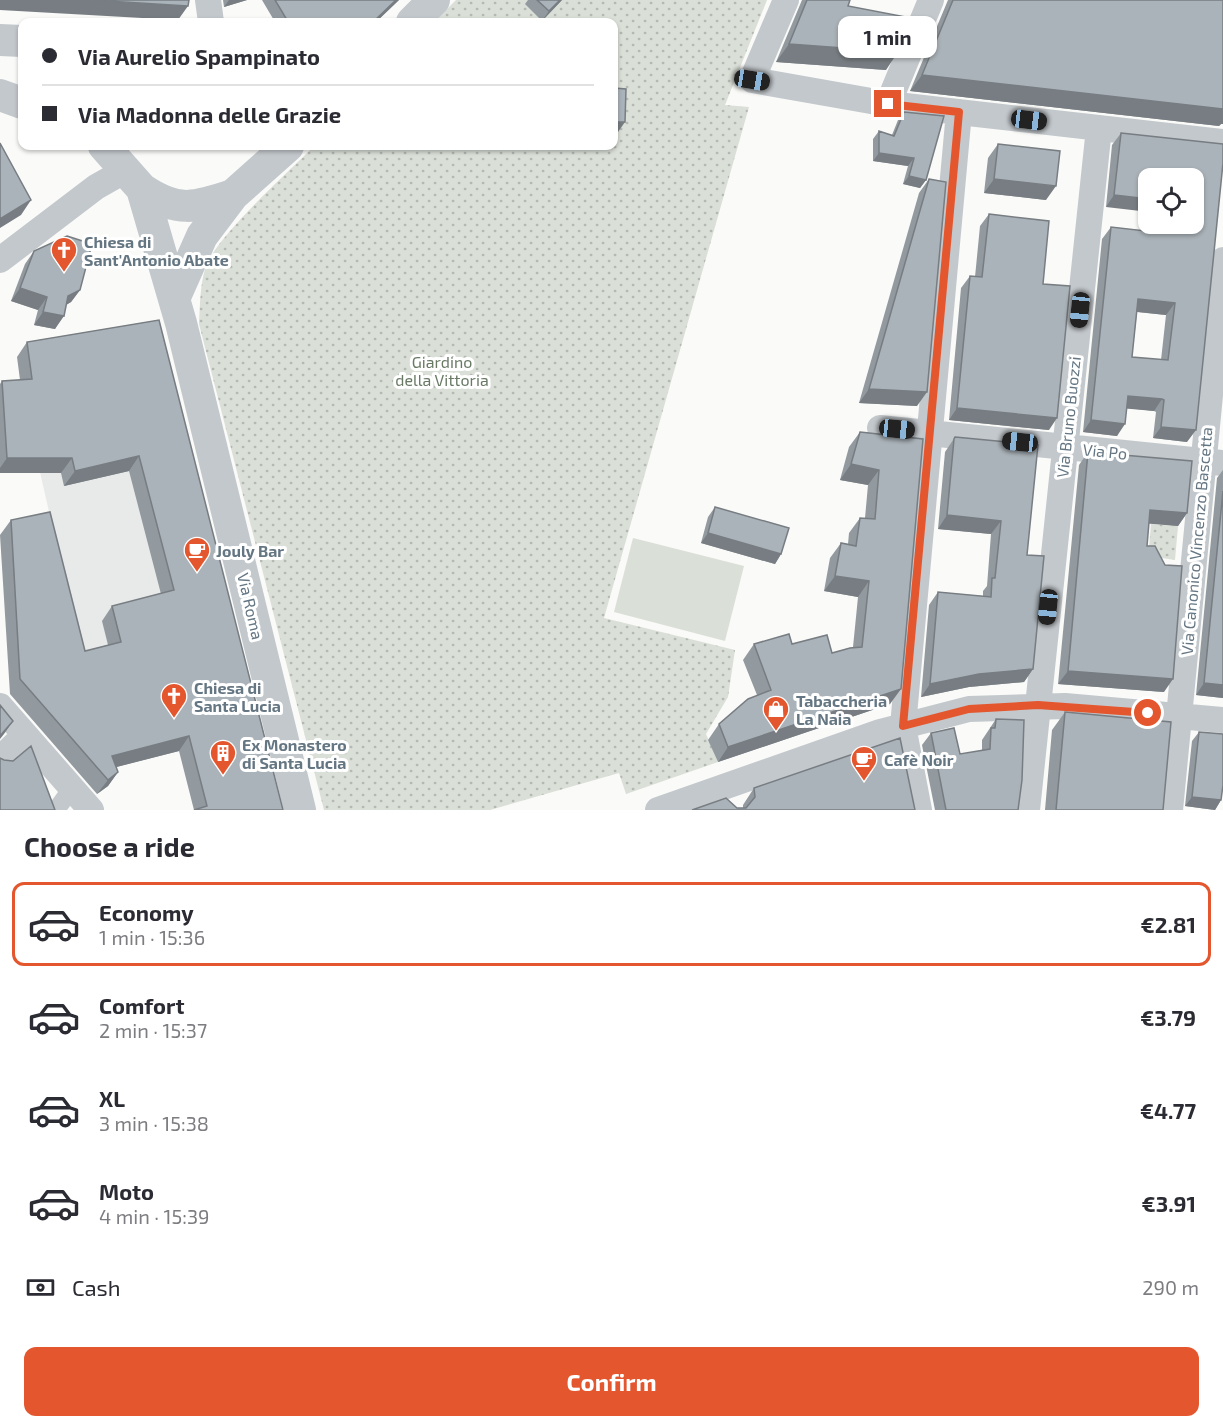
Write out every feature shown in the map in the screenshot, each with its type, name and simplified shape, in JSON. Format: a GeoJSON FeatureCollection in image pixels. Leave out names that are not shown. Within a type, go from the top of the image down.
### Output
{"type":"FeatureCollection","features":[{"type":"Feature","properties":{"kind":"street"},"geometry":{"type":"LineString","coordinates":[[416,18],[434,0]]}},
{"type":"Feature","properties":{"kind":"street"},"geometry":{"type":"LineString","coordinates":[[786,0],[752,80],[888,104],[1223,142]]}},
{"type":"Feature","properties":{"kind":"street"},"geometry":{"type":"LineString","coordinates":[[888,104],[931,0]]}},
{"type":"Feature","properties":{"kind":"street"},"geometry":{"type":"LineString","coordinates":[[0,40],[18,41]]}},
{"type":"Feature","properties":{"kind":"street"},"geometry":{"type":"LineString","coordinates":[[0,95],[18,102]]}},
{"type":"Feature","properties":{"kind":"street"},"geometry":{"type":"LineString","coordinates":[[919,810],[903,726],[959,112]]}},
{"type":"Feature","properties":{"kind":"street","name":"Via Bruno Buozzi"},"geometry":{"type":"LineString","coordinates":[[1026,810],[1099,128]]}},
{"type":"Feature","properties":{"kind":"street"},"geometry":{"type":"LineString","coordinates":[[108,150],[134,180],[156,198],[180,207],[203,205],[233,195]]}},
{"type":"Feature","properties":{"kind":"street"},"geometry":{"type":"LineString","coordinates":[[174,299],[202,236],[233,195],[283,150]]}},
{"type":"Feature","properties":{"kind":"street"},"geometry":{"type":"LineString","coordinates":[[0,260],[96,188],[134,180]]}},
{"type":"Feature","properties":{"kind":"street","name":"Via Roma"},"geometry":{"type":"LineString","coordinates":[[134,180],[174,299],[300,810]]}},
{"type":"Feature","properties":{"kind":"street","name":"Via Canonico Vincenzo Bascetta"},"geometry":{"type":"LineString","coordinates":[[1170,810],[1179,715],[1213,462],[1223,260]]}},
{"type":"Feature","properties":{"kind":"street","name":"Via Po"},"geometry":{"type":"LineString","coordinates":[[880,428],[1213,462]]}},
{"type":"Feature","properties":{"kind":"street"},"geometry":{"type":"LineString","coordinates":[[658,810],[725,798],[903,726],[969,709],[1038,705],[1223,720]]}},
{"type":"Feature","properties":{"kind":"street"},"geometry":{"type":"LineString","coordinates":[[0,706],[91,810]]}},
{"type":"Feature","properties":{"kind":"street"},"geometry":{"type":"LineString","coordinates":[[0,759],[25,735]]}},
{"type":"Feature","properties":{"kind":"street"},"geometry":{"type":"LineString","coordinates":[[56,810],[72,788]]}},
{"type":"Feature","properties":{"kind":"shaded area"},"geometry":{"type":"Polygon","coordinates":[[[113,340],[230,650],[53,691],[5,596],[1,550],[55,538],[40,472],[113,340]]]}},
{"type":"Feature","properties":{"kind":"green space","name":"Giardino della Vittoria"},"geometry":{"type":"Polygon","coordinates":[[[456,0],[767,0],[725,105],[749,107],[604,618],[735,650],[728,697],[706,734],[718,762],[626,794],[619,773],[490,810],[324,810],[199,324],[200,296],[205,269],[222,240],[310,150],[618,150],[618,18],[438,18],[456,0]]]}},
{"type":"Feature","properties":{"kind":"green space"},"geometry":{"type":"Polygon","coordinates":[[[1151,524],[1178,526],[1175,560],[1155,557],[1149,548],[1151,524]]]}},
{"type":"Feature","properties":{"kind":"green space"},"geometry":{"type":"Polygon","coordinates":[[[633,538],[744,566],[725,641],[614,612],[633,538]]]}},
{"type":"Feature","properties":{"kind":"building"},"geometry":{"type":"Polygon","coordinates":[[[91,0],[189,0],[188,6],[91,0]]]}},
{"type":"Feature","properties":{"kind":"building"},"geometry":{"type":"Polygon","coordinates":[[[275,0],[396,0],[377,18],[286,18],[275,0]]]}},
{"type":"Feature","properties":{"kind":"building"},"geometry":{"type":"Polygon","coordinates":[[[537,0],[560,0],[549,11],[537,0]]]}},
{"type":"Feature","properties":{"kind":"building"},"geometry":{"type":"Polygon","coordinates":[[[807,0],[850,0],[848,6],[911,18],[898,52],[789,44],[807,0]]]}},
{"type":"Feature","properties":{"kind":"building"},"geometry":{"type":"Polygon","coordinates":[[[953,0],[1223,0],[1223,109],[922,75],[953,0]]]}},
{"type":"Feature","properties":{"kind":"building"},"geometry":{"type":"Polygon","coordinates":[[[618,88],[626,89],[625,122],[618,122],[618,88]]]}},
{"type":"Feature","properties":{"kind":"building"},"geometry":{"type":"Polygon","coordinates":[[[904,112],[944,116],[926,180],[909,176],[914,158],[879,153],[879,131],[894,136],[904,112]]]}},
{"type":"Feature","properties":{"kind":"building"},"geometry":{"type":"Polygon","coordinates":[[[1121,133],[1223,144],[1196,430],[1161,427],[1164,400],[1162,399],[1128,396],[1125,424],[1091,420],[1111,227],[1138,230],[1138,234],[1204,234],[1204,168],[1138,168],[1138,198],[1114,195],[1121,133]],[[1138,299],[1132,357],[1168,360],[1175,303],[1138,299]]]}},
{"type":"Feature","properties":{"kind":"building"},"geometry":{"type":"Polygon","coordinates":[[[0,143],[31,200],[0,219],[0,143]]]}},
{"type":"Feature","properties":{"kind":"building"},"geometry":{"type":"Polygon","coordinates":[[[998,144],[1060,151],[1056,186],[994,179],[998,144]]]}},
{"type":"Feature","properties":{"kind":"building"},"geometry":{"type":"Polygon","coordinates":[[[929,179],[946,182],[927,392],[869,389],[929,179]]]}},
{"type":"Feature","properties":{"kind":"building"},"geometry":{"type":"Polygon","coordinates":[[[989,214],[1049,221],[1043,284],[1070,286],[1057,418],[957,408],[970,276],[982,277],[989,214]]]}},
{"type":"Feature","properties":{"kind":"building"},"geometry":{"type":"Polygon","coordinates":[[[67,236],[92,244],[80,290],[68,296],[64,316],[43,312],[47,297],[20,288],[34,251],[67,236]]]}},
{"type":"Feature","properties":{"kind":"building"},"geometry":{"type":"Polygon","coordinates":[[[159,320],[283,810],[194,810],[207,806],[189,736],[112,756],[118,772],[108,780],[20,679],[11,520],[50,512],[85,651],[121,642],[112,606],[174,590],[139,456],[75,471],[72,458],[7,458],[2,381],[32,379],[27,342],[159,320]]]}},
{"type":"Feature","properties":{"kind":"building"},"geometry":{"type":"Polygon","coordinates":[[[860,432],[923,439],[901,689],[728,747],[719,724],[748,699],[771,690],[754,644],[789,634],[792,644],[827,635],[832,653],[862,647],[869,581],[835,576],[841,543],[856,546],[860,518],[875,519],[879,470],[851,464],[860,432]]]}},
{"type":"Feature","properties":{"kind":"building"},"geometry":{"type":"Polygon","coordinates":[[[955,437],[1038,445],[1027,555],[1044,556],[1033,669],[979,674],[930,684],[938,592],[991,597],[1001,521],[947,515],[955,437]]]}},
{"type":"Feature","properties":{"kind":"building"},"geometry":{"type":"Polygon","coordinates":[[[1088,452],[1192,461],[1187,513],[1150,510],[1147,546],[1155,546],[1165,565],[1182,566],[1173,679],[1068,671],[1088,452]]]}},
{"type":"Feature","properties":{"kind":"building"},"geometry":{"type":"Polygon","coordinates":[[[1223,491],[1223,685],[1204,683],[1223,491]]]}},
{"type":"Feature","properties":{"kind":"building"},"geometry":{"type":"Polygon","coordinates":[[[715,507],[789,528],[781,554],[708,533],[715,507]]]}},
{"type":"Feature","properties":{"kind":"building"},"geometry":{"type":"Polygon","coordinates":[[[0,705],[13,721],[0,736],[0,705]]]}},
{"type":"Feature","properties":{"kind":"building"},"geometry":{"type":"Polygon","coordinates":[[[1065,712],[1171,722],[1163,810],[1056,810],[1065,712]]]}},
{"type":"Feature","properties":{"kind":"building"},"geometry":{"type":"Polygon","coordinates":[[[996,719],[1024,720],[1022,780],[1018,810],[946,810],[931,733],[954,728],[960,754],[990,749],[991,728],[995,728],[996,719]]]}},
{"type":"Feature","properties":{"kind":"building"},"geometry":{"type":"Polygon","coordinates":[[[1199,732],[1223,734],[1221,800],[1192,797],[1199,732]]]}},
{"type":"Feature","properties":{"kind":"building"},"geometry":{"type":"Polygon","coordinates":[[[900,738],[915,810],[692,810],[726,798],[737,808],[746,808],[755,797],[754,788],[900,738]]]}},
{"type":"Feature","properties":{"kind":"building"},"geometry":{"type":"Polygon","coordinates":[[[31,746],[55,810],[0,810],[0,758],[13,761],[31,746]]]}},
{"type":"Feature","properties":{"kind":"place","name":"Chiesa di Sant'Antonio Abate"},"geometry":{"type":"Point","coordinates":[64,273]}},
{"type":"Feature","properties":{"kind":"place","name":"Jouly Bar"},"geometry":{"type":"Point","coordinates":[197,573]}},
{"type":"Feature","properties":{"kind":"place","name":"Chiesa di Santa Lucia"},"geometry":{"type":"Point","coordinates":[174,719]}},
{"type":"Feature","properties":{"kind":"place","name":"Tabaccheria La Naia"},"geometry":{"type":"Point","coordinates":[776,732]}},
{"type":"Feature","properties":{"kind":"place","name":"Ex Monastero di Santa Lucia"},"geometry":{"type":"Point","coordinates":[223,776]}},
{"type":"Feature","properties":{"kind":"place","name":"Cafè Noir"},"geometry":{"type":"Point","coordinates":[864,782]}},
{"type":"Feature","properties":{"kind":"route"},"geometry":{"type":"LineString","coordinates":[[888,104],[959,112],[903,726],[969,709],[1038,705],[1148,713]]}}]}
